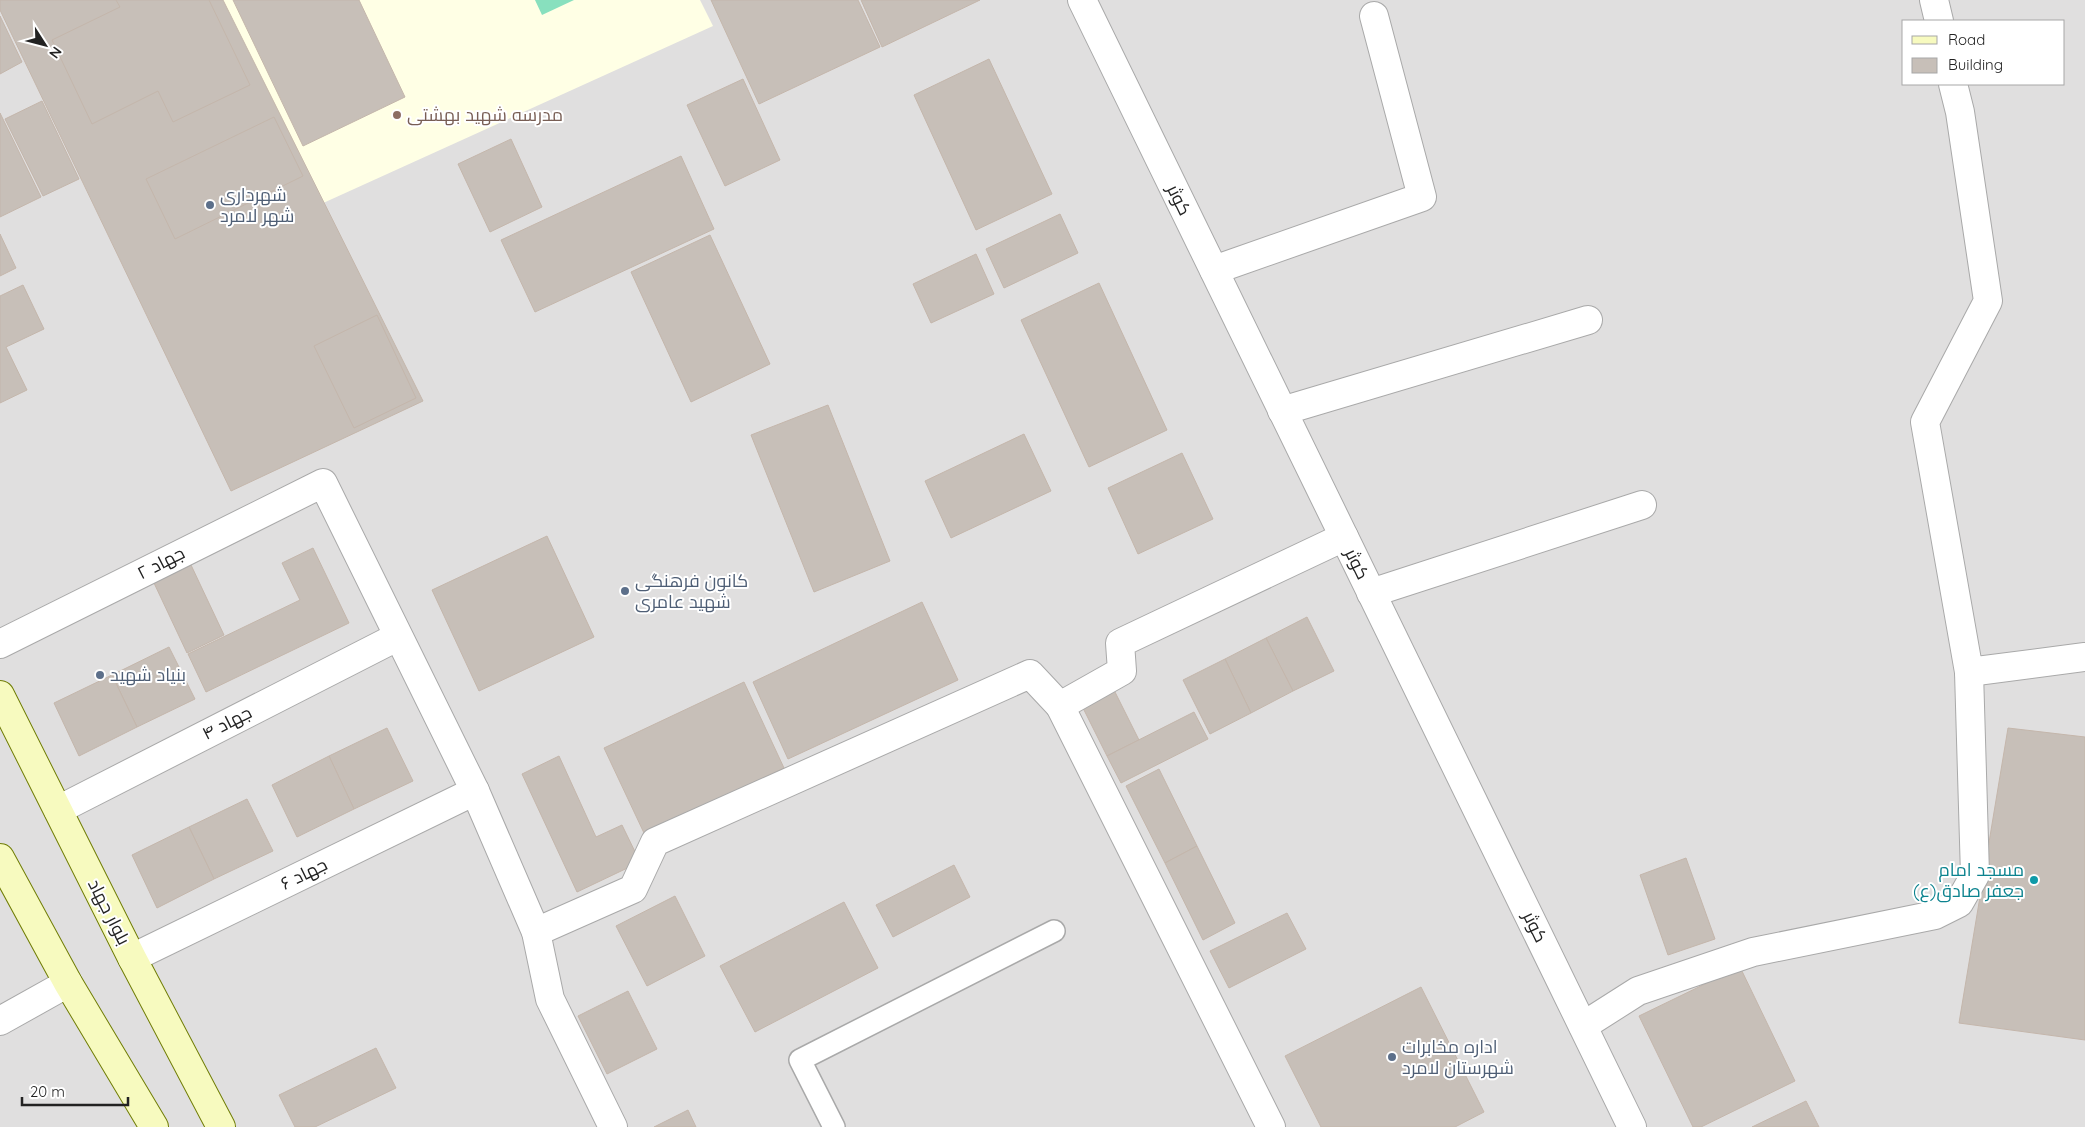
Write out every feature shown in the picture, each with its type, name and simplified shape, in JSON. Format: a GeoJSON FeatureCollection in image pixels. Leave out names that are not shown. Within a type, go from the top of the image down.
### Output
{"type":"FeatureCollection","features":[{"type":"Feature","properties":{"kind":"street","name":"کوثر"},"geometry":{"type":"LineString","coordinates":[[1082,0],[1632,1127]]}},
{"type":"Feature","properties":{"kind":"street"},"geometry":{"type":"LineString","coordinates":[[1934,0],[1939,20]]}},
{"type":"Feature","properties":{"kind":"street"},"geometry":{"type":"LineString","coordinates":[[1214,270],[1422,197],[1374,16]]}},
{"type":"Feature","properties":{"kind":"street"},"geometry":{"type":"LineString","coordinates":[[1583,1026],[1638,991],[1753,952],[1935,915],[1959,903],[1975,875],[1969,672],[1925,422],[1988,301],[1960,112],[1953,85]]}},
{"type":"Feature","properties":{"kind":"street"},"geometry":{"type":"LineString","coordinates":[[1282,411],[1588,320]]}},
{"type":"Feature","properties":{"kind":"street","name":"جهاد ۲"},"geometry":{"type":"LineString","coordinates":[[0,644],[322,483],[397,637]]}},
{"type":"Feature","properties":{"kind":"street"},"geometry":{"type":"LineString","coordinates":[[1371,593],[1642,505]]}},
{"type":"Feature","properties":{"kind":"street"},"geometry":{"type":"LineString","coordinates":[[1060,706],[1122,671],[1120,643],[1344,537]]}},
{"type":"Feature","properties":{"kind":"street"},"geometry":{"type":"LineString","coordinates":[[397,637],[475,791],[536,932],[550,999],[613,1127]]}},
{"type":"Feature","properties":{"kind":"street","name":"جهاد ۴"},"geometry":{"type":"LineString","coordinates":[[58,810],[397,637]]}},
{"type":"Feature","properties":{"kind":"street"},"geometry":{"type":"LineString","coordinates":[[1969,672],[2085,657]]}},
{"type":"Feature","properties":{"kind":"street"},"geometry":{"type":"LineString","coordinates":[[536,932],[633,890],[655,842],[1030,674],[1060,706],[1271,1127]]}},
{"type":"Feature","properties":{"kind":"street","name":"بلوار جهاد"},"geometry":{"type":"LineString","coordinates":[[0,695],[132,958],[221,1127]]}},
{"type":"Feature","properties":{"kind":"street","name":"جهاد ۶"},"geometry":{"type":"LineString","coordinates":[[132,958],[475,791]]}},
{"type":"Feature","properties":{"kind":"street"},"geometry":{"type":"LineString","coordinates":[[0,858],[68,983],[154,1127]]}},
{"type":"Feature","properties":{"kind":"street"},"geometry":{"type":"LineString","coordinates":[[0,1021],[68,983]]}},
{"type":"Feature","properties":{"kind":"lane"},"geometry":{"type":"LineString","coordinates":[[834,1127],[800,1060],[1054,932]]}},
{"type":"Feature","properties":{"kind":"shaded area"},"geometry":{"type":"Polygon","coordinates":[[[0,0],[2085,0],[2085,1127],[0,1127],[0,0]]]}},
{"type":"Feature","properties":{"kind":"shaded area","name":"مدرسه شهید بهشتی"},"geometry":{"type":"Polygon","coordinates":[[[221,0],[700,0],[713,26],[321,204],[221,0]]]}},
{"type":"Feature","properties":{"kind":"green space"},"geometry":{"type":"Polygon","coordinates":[[[535,0],[574,0],[542,15],[535,0]]]}},
{"type":"Feature","properties":{"kind":"building","name":"شهرداری شهر لامرد"},"geometry":{"type":"Polygon","coordinates":[[[0,0],[223,0],[423,401],[231,491],[0,10],[0,0]]]}},
{"type":"Feature","properties":{"kind":"building"},"geometry":{"type":"Polygon","coordinates":[[[116,0],[209,0],[250,85],[173,122],[158,91],[92,124],[52,40],[120,7],[116,0]]]}},
{"type":"Feature","properties":{"kind":"building"},"geometry":{"type":"Polygon","coordinates":[[[233,0],[359,0],[405,97],[303,146],[233,0]]]}},
{"type":"Feature","properties":{"kind":"building"},"geometry":{"type":"Polygon","coordinates":[[[711,0],[858,0],[880,47],[759,104],[711,0]]]}},
{"type":"Feature","properties":{"kind":"building"},"geometry":{"type":"Polygon","coordinates":[[[861,0],[980,0],[882,47],[861,0]]]}},
{"type":"Feature","properties":{"kind":"building"},"geometry":{"type":"Polygon","coordinates":[[[0,16],[22,62],[0,74],[0,16]]]}},
{"type":"Feature","properties":{"kind":"building"},"geometry":{"type":"Polygon","coordinates":[[[989,59],[1052,194],[976,230],[914,95],[989,59]]]}},
{"type":"Feature","properties":{"kind":"building"},"geometry":{"type":"Polygon","coordinates":[[[743,79],[780,160],[725,186],[687,105],[743,79]]]}},
{"type":"Feature","properties":{"kind":"building"},"geometry":{"type":"Polygon","coordinates":[[[42,101],[79,179],[43,196],[5,119],[42,101]]]}},
{"type":"Feature","properties":{"kind":"building"},"geometry":{"type":"Polygon","coordinates":[[[0,113],[41,197],[0,217],[0,113]]]}},
{"type":"Feature","properties":{"kind":"building"},"geometry":{"type":"Polygon","coordinates":[[[274,117],[303,176],[175,239],[146,179],[274,117]]]}},
{"type":"Feature","properties":{"kind":"building"},"geometry":{"type":"Polygon","coordinates":[[[511,139],[542,207],[490,232],[458,164],[511,139]]]}},
{"type":"Feature","properties":{"kind":"building"},"geometry":{"type":"Polygon","coordinates":[[[681,156],[714,229],[535,312],[501,240],[681,156]]]}},
{"type":"Feature","properties":{"kind":"building"},"geometry":{"type":"Polygon","coordinates":[[[1060,214],[1078,253],[1004,288],[986,249],[1060,214]]]}},
{"type":"Feature","properties":{"kind":"building"},"geometry":{"type":"Polygon","coordinates":[[[0,234],[16,268],[0,276],[0,234]]]}},
{"type":"Feature","properties":{"kind":"building"},"geometry":{"type":"Polygon","coordinates":[[[710,235],[770,364],[691,402],[631,272],[710,235]]]}},
{"type":"Feature","properties":{"kind":"building"},"geometry":{"type":"Polygon","coordinates":[[[976,254],[994,294],[931,323],[913,284],[976,254]]]}},
{"type":"Feature","properties":{"kind":"building"},"geometry":{"type":"Polygon","coordinates":[[[1099,283],[1167,430],[1089,467],[1021,320],[1099,283]]]}},
{"type":"Feature","properties":{"kind":"building"},"geometry":{"type":"Polygon","coordinates":[[[23,285],[44,329],[6,347],[27,390],[0,403],[0,296],[23,285]]]}},
{"type":"Feature","properties":{"kind":"building"},"geometry":{"type":"Polygon","coordinates":[[[377,315],[416,398],[354,428],[314,346],[377,315]]]}},
{"type":"Feature","properties":{"kind":"building"},"geometry":{"type":"Polygon","coordinates":[[[828,405],[890,561],[814,592],[751,435],[828,405]]]}},
{"type":"Feature","properties":{"kind":"building"},"geometry":{"type":"Polygon","coordinates":[[[1024,434],[1051,491],[951,538],[925,481],[1024,434]]]}},
{"type":"Feature","properties":{"kind":"building"},"geometry":{"type":"Polygon","coordinates":[[[1182,453],[1213,519],[1138,554],[1108,488],[1182,453]]]}},
{"type":"Feature","properties":{"kind":"building"},"geometry":{"type":"Polygon","coordinates":[[[547,536],[594,637],[479,691],[432,590],[547,536]]]}},
{"type":"Feature","properties":{"kind":"building"},"geometry":{"type":"Polygon","coordinates":[[[313,548],[349,623],[206,692],[188,654],[300,600],[282,563],[313,548]]]}},
{"type":"Feature","properties":{"kind":"building"},"geometry":{"type":"Polygon","coordinates":[[[191,565],[224,635],[187,653],[154,583],[191,565]]]}},
{"type":"Feature","properties":{"kind":"building"},"geometry":{"type":"Polygon","coordinates":[[[922,602],[958,680],[788,759],[753,682],[922,602]]]}},
{"type":"Feature","properties":{"kind":"building"},"geometry":{"type":"Polygon","coordinates":[[[1307,617],[1334,671],[1293,691],[1266,638],[1307,617]]]}},
{"type":"Feature","properties":{"kind":"building"},"geometry":{"type":"Polygon","coordinates":[[[1266,638],[1293,691],[1251,713],[1225,659],[1266,638]]]}},
{"type":"Feature","properties":{"kind":"building"},"geometry":{"type":"Polygon","coordinates":[[[169,647],[195,699],[137,727],[112,675],[169,647]]]}},
{"type":"Feature","properties":{"kind":"building"},"geometry":{"type":"Polygon","coordinates":[[[1225,659],[1251,713],[1210,734],[1183,680],[1225,659]]]}},
{"type":"Feature","properties":{"kind":"building"},"geometry":{"type":"Polygon","coordinates":[[[112,675],[137,727],[79,756],[54,703],[112,675]]]}},
{"type":"Feature","properties":{"kind":"building"},"geometry":{"type":"Polygon","coordinates":[[[744,682],[784,768],[644,833],[604,748],[744,682]]]}},
{"type":"Feature","properties":{"kind":"building"},"geometry":{"type":"Polygon","coordinates":[[[1112,686],[1139,740],[1107,756],[1080,702],[1112,686]]]}},
{"type":"Feature","properties":{"kind":"building"},"geometry":{"type":"Polygon","coordinates":[[[1194,712],[1208,739],[1121,783],[1107,756],[1194,712]]]}},
{"type":"Feature","properties":{"kind":"building"},"geometry":{"type":"Polygon","coordinates":[[[387,728],[413,781],[354,809],[329,756],[387,728]]]}},
{"type":"Feature","properties":{"kind":"building","name":"مسجد امام جعفر صادق(ع)"},"geometry":{"type":"Polygon","coordinates":[[[2008,728],[2085,737],[2085,1040],[1959,1023],[2008,728]]]}},
{"type":"Feature","properties":{"kind":"building"},"geometry":{"type":"Polygon","coordinates":[[[329,756],[354,809],[297,837],[272,785],[329,756]]]}},
{"type":"Feature","properties":{"kind":"building"},"geometry":{"type":"Polygon","coordinates":[[[559,756],[596,837],[622,825],[640,862],[577,892],[522,774],[559,756]]]}},
{"type":"Feature","properties":{"kind":"building"},"geometry":{"type":"Polygon","coordinates":[[[1159,769],[1197,846],[1165,863],[1126,786],[1159,769]]]}},
{"type":"Feature","properties":{"kind":"building"},"geometry":{"type":"Polygon","coordinates":[[[247,799],[273,851],[214,879],[189,827],[247,799]]]}},
{"type":"Feature","properties":{"kind":"building"},"geometry":{"type":"Polygon","coordinates":[[[189,827],[214,879],[157,908],[132,855],[189,827]]]}},
{"type":"Feature","properties":{"kind":"building"},"geometry":{"type":"Polygon","coordinates":[[[1197,846],[1235,923],[1203,940],[1165,863],[1197,846]]]}},
{"type":"Feature","properties":{"kind":"building"},"geometry":{"type":"Polygon","coordinates":[[[1686,858],[1715,939],[1668,955],[1640,875],[1686,858]]]}},
{"type":"Feature","properties":{"kind":"building"},"geometry":{"type":"Polygon","coordinates":[[[954,865],[970,897],[893,937],[876,905],[954,865]]]}},
{"type":"Feature","properties":{"kind":"building"},"geometry":{"type":"Polygon","coordinates":[[[675,896],[705,956],[647,986],[616,926],[675,896]]]}},
{"type":"Feature","properties":{"kind":"building"},"geometry":{"type":"Polygon","coordinates":[[[844,902],[878,968],[755,1032],[720,966],[844,902]]]}},
{"type":"Feature","properties":{"kind":"building"},"geometry":{"type":"Polygon","coordinates":[[[1287,913],[1306,949],[1229,988],[1210,951],[1287,913]]]}},
{"type":"Feature","properties":{"kind":"building"},"geometry":{"type":"Polygon","coordinates":[[[1740,967],[1795,1081],[1701,1127],[1693,1127],[1639,1016],[1740,967]]]}},
{"type":"Feature","properties":{"kind":"building"},"geometry":{"type":"Polygon","coordinates":[[[1421,987],[1484,1112],[1455,1127],[1321,1127],[1285,1056],[1421,987]]]}},
{"type":"Feature","properties":{"kind":"building"},"geometry":{"type":"Polygon","coordinates":[[[628,991],[657,1049],[607,1074],[578,1016],[628,991]]]}},
{"type":"Feature","properties":{"kind":"building"},"geometry":{"type":"Polygon","coordinates":[[[376,1048],[396,1088],[315,1127],[295,1127],[279,1095],[376,1048]]]}},
{"type":"Feature","properties":{"kind":"building"},"geometry":{"type":"Polygon","coordinates":[[[1806,1101],[1819,1127],[1752,1127],[1806,1101]]]}},
{"type":"Feature","properties":{"kind":"building"},"geometry":{"type":"Polygon","coordinates":[[[688,1110],[696,1127],[654,1127],[688,1110]]]}},
{"type":"Feature","properties":{"kind":"place","name":"مدرسه شهید بهشتی"},"geometry":{"type":"Point","coordinates":[397,115]}},
{"type":"Feature","properties":{"kind":"place","name":"شهرداری شهر لامرد"},"geometry":{"type":"Point","coordinates":[210,205]}},
{"type":"Feature","properties":{"kind":"place","name":"کانون فرهنگی شهید عامری"},"geometry":{"type":"Point","coordinates":[625,591]}},
{"type":"Feature","properties":{"kind":"place","name":"بنیاد شهید"},"geometry":{"type":"Point","coordinates":[100,675]}},
{"type":"Feature","properties":{"kind":"place","name":"مسجد امام جعفر صادق(ع)"},"geometry":{"type":"Point","coordinates":[2034,880]}},
{"type":"Feature","properties":{"kind":"place","name":"اداره مخابرات شهرستان لامرد"},"geometry":{"type":"Point","coordinates":[1392,1057]}}]}
